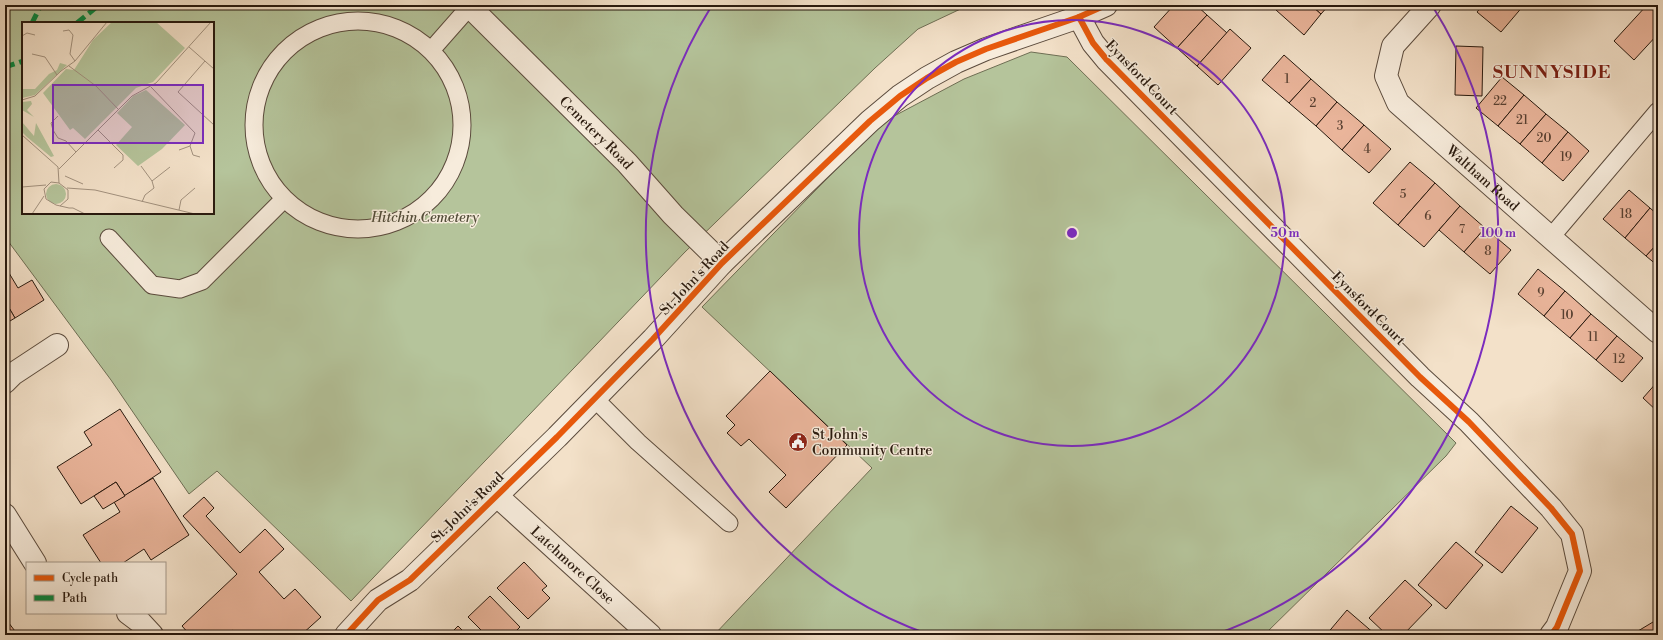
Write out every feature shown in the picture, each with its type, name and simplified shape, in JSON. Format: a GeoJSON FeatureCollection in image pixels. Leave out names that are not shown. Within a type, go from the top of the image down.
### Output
{"type":"FeatureCollection","features":[{"type":"Feature","properties":{"kind":"street","name":"St. John's Road"},"geometry":{"type":"LineString","coordinates":[[346,635],[378,600],[410,580],[595,398],[653,339],[722,263],[870,121],[900,96],[927,78],[956,62],[986,49],[1106,5]]}},
{"type":"Feature","properties":{"kind":"street","name":"Waltham Road"},"geometry":{"type":"LineString","coordinates":[[1430,5],[1393,46],[1386,76],[1398,103],[1658,332]]}},
{"type":"Feature","properties":{"kind":"street","name":"Cemetery Road"},"geometry":{"type":"LineString","coordinates":[[470,6],[627,162],[672,215],[722,263]]}},
{"type":"Feature","properties":{"kind":"street","name":"Eynsford Court"},"geometry":{"type":"LineString","coordinates":[[1078,16],[1093,43],[1107,60],[1415,372],[1469,422],[1551,508],[1572,534],[1580,571],[1558,627],[1551,635]]}},
{"type":"Feature","properties":{"kind":"street"},"geometry":{"type":"LineString","coordinates":[[5,382],[13,374],[57,346]]}},
{"type":"Feature","properties":{"kind":"street","name":"Latchmore Close"},"geometry":{"type":"LineString","coordinates":[[496,495],[650,635]]}},
{"type":"Feature","properties":{"kind":"street"},"geometry":{"type":"LineString","coordinates":[[5,515],[35,562]]}},
{"type":"Feature","properties":{"kind":"street"},"geometry":{"type":"LineString","coordinates":[[129,614],[140,622],[152,635]]}},
{"type":"Feature","properties":{"kind":"lane"},"geometry":{"type":"LineString","coordinates":[[434,47],[470,6]]}},
{"type":"Feature","properties":{"kind":"lane"},"geometry":{"type":"LineString","coordinates":[[361,20],[396,25],[434,47],[447,70],[459,99],[462,131],[456,162],[440,190],[419,210],[393,224],[364,229],[334,227],[307,216],[284,199],[263,170],[253,136],[256,100],[270,68],[294,42],[325,26],[361,20]]}},
{"type":"Feature","properties":{"kind":"lane"},"geometry":{"type":"LineString","coordinates":[[1551,237],[1658,111]]}},
{"type":"Feature","properties":{"kind":"lane"},"geometry":{"type":"LineString","coordinates":[[109,238],[152,285],[180,289],[202,282],[284,199]]}},
{"type":"Feature","properties":{"kind":"lane"},"geometry":{"type":"LineString","coordinates":[[595,398],[638,442],[729,523]]}},
{"type":"Feature","properties":{"kind":"green space","name":"Hitchin Cemetery"},"geometry":{"type":"Polygon","coordinates":[[[5,5],[969,5],[918,29],[875,68],[685,252],[351,601],[217,471],[189,494],[111,380],[5,237],[5,5]]]}},
{"type":"Feature","properties":{"kind":"green space"},"geometry":{"type":"Polygon","coordinates":[[[1031,52],[1067,57],[1456,443],[1446,456],[1264,635],[714,635],[872,468],[702,307],[881,123],[964,79],[1031,52]]]}},
{"type":"Feature","properties":{"kind":"building"},"geometry":{"type":"Polygon","coordinates":[[[1174,5],[1196,5],[1207,15],[1177,48],[1154,27],[1174,5]]]}},
{"type":"Feature","properties":{"kind":"building"},"geometry":{"type":"Polygon","coordinates":[[[1280,5],[1311,5],[1321,14],[1304,35],[1276,10],[1280,5]]]}},
{"type":"Feature","properties":{"kind":"building"},"geometry":{"type":"Polygon","coordinates":[[[1311,5],[1329,5],[1321,14],[1311,5]]]}},
{"type":"Feature","properties":{"kind":"building"},"geometry":{"type":"Polygon","coordinates":[[[1483,5],[1524,5],[1501,32],[1477,12],[1483,5]]]}},
{"type":"Feature","properties":{"kind":"building"},"geometry":{"type":"Polygon","coordinates":[[[1647,5],[1658,5],[1658,34],[1634,60],[1614,41],[1647,5]]]}},
{"type":"Feature","properties":{"kind":"building"},"geometry":{"type":"Polygon","coordinates":[[[1207,15],[1227,33],[1197,66],[1177,48],[1207,15]]]}},
{"type":"Feature","properties":{"kind":"building"},"geometry":{"type":"Polygon","coordinates":[[[1230,29],[1251,48],[1218,85],[1197,66],[1230,29]]]}},
{"type":"Feature","properties":{"kind":"building"},"geometry":{"type":"Polygon","coordinates":[[[1456,46],[1483,47],[1482,96],[1455,95],[1456,46]]]}},
{"type":"Feature","properties":{"kind":"building"},"geometry":{"type":"Polygon","coordinates":[[[1284,55],[1311,79],[1289,103],[1262,80],[1284,55]]]}},
{"type":"Feature","properties":{"kind":"building"},"geometry":{"type":"Polygon","coordinates":[[[1502,77],[1524,95],[1498,126],[1476,108],[1502,77]]]}},
{"type":"Feature","properties":{"kind":"building"},"geometry":{"type":"Polygon","coordinates":[[[1311,79],[1337,102],[1316,126],[1289,103],[1311,79]]]}},
{"type":"Feature","properties":{"kind":"building"},"geometry":{"type":"Polygon","coordinates":[[[1524,95],[1546,114],[1520,144],[1498,126],[1524,95]]]}},
{"type":"Feature","properties":{"kind":"building"},"geometry":{"type":"Polygon","coordinates":[[[1337,102],[1364,125],[1342,150],[1316,126],[1337,102]]]}},
{"type":"Feature","properties":{"kind":"building"},"geometry":{"type":"Polygon","coordinates":[[[1546,114],[1568,132],[1542,163],[1520,144],[1546,114]]]}},
{"type":"Feature","properties":{"kind":"building"},"geometry":{"type":"Polygon","coordinates":[[[1364,125],[1391,149],[1369,173],[1342,150],[1364,125]]]}},
{"type":"Feature","properties":{"kind":"building"},"geometry":{"type":"Polygon","coordinates":[[[1568,132],[1589,151],[1563,181],[1542,163],[1568,132]]]}},
{"type":"Feature","properties":{"kind":"building"},"geometry":{"type":"Polygon","coordinates":[[[1410,162],[1435,183],[1398,225],[1373,203],[1410,162]]]}},
{"type":"Feature","properties":{"kind":"building"},"geometry":{"type":"Polygon","coordinates":[[[1435,183],[1460,206],[1424,247],[1398,225],[1435,183]]]}},
{"type":"Feature","properties":{"kind":"building"},"geometry":{"type":"Polygon","coordinates":[[[1629,190],[1650,208],[1625,238],[1603,219],[1629,190]]]}},
{"type":"Feature","properties":{"kind":"building"},"geometry":{"type":"Polygon","coordinates":[[[1460,206],[1485,228],[1464,252],[1439,230],[1460,206]]]}},
{"type":"Feature","properties":{"kind":"building"},"geometry":{"type":"Polygon","coordinates":[[[1650,208],[1658,215],[1658,243],[1646,256],[1625,238],[1650,208]]]}},
{"type":"Feature","properties":{"kind":"building"},"geometry":{"type":"Polygon","coordinates":[[[1485,228],[1511,250],[1490,274],[1464,252],[1485,228]]]}},
{"type":"Feature","properties":{"kind":"building"},"geometry":{"type":"Polygon","coordinates":[[[1658,243],[1658,266],[1646,256],[1658,243]]]}},
{"type":"Feature","properties":{"kind":"building"},"geometry":{"type":"Polygon","coordinates":[[[1538,269],[1565,291],[1544,316],[1518,294],[1538,269]]]}},
{"type":"Feature","properties":{"kind":"building"},"geometry":{"type":"Polygon","coordinates":[[[9,273],[18,288],[32,280],[44,300],[15,318],[5,301],[5,276],[9,273]]]}},
{"type":"Feature","properties":{"kind":"building"},"geometry":{"type":"Polygon","coordinates":[[[1565,291],[1591,314],[1570,338],[1544,316],[1565,291]]]}},
{"type":"Feature","properties":{"kind":"building"},"geometry":{"type":"Polygon","coordinates":[[[5,301],[15,318],[5,324],[5,301]]]}},
{"type":"Feature","properties":{"kind":"building"},"geometry":{"type":"Polygon","coordinates":[[[1591,314],[1617,336],[1596,360],[1570,338],[1591,314]]]}},
{"type":"Feature","properties":{"kind":"building"},"geometry":{"type":"Polygon","coordinates":[[[1617,336],[1643,358],[1622,382],[1596,360],[1617,336]]]}},
{"type":"Feature","properties":{"kind":"building","name":"St John's Community Centre"},"geometry":{"type":"Polygon","coordinates":[[[770,371],[847,445],[786,508],[769,492],[786,475],[749,439],[741,446],[727,433],[735,425],[726,416],[770,371]]]}},
{"type":"Feature","properties":{"kind":"building"},"geometry":{"type":"Polygon","coordinates":[[[1658,381],[1658,412],[1643,398],[1658,381]]]}},
{"type":"Feature","properties":{"kind":"building"},"geometry":{"type":"Polygon","coordinates":[[[120,409],[161,472],[125,496],[116,482],[81,504],[57,467],[92,445],[84,432],[120,409]]]}},
{"type":"Feature","properties":{"kind":"building"},"geometry":{"type":"Polygon","coordinates":[[[153,478],[189,535],[151,560],[144,549],[124,562],[100,562],[83,535],[120,512],[114,502],[153,478]]]}},
{"type":"Feature","properties":{"kind":"building"},"geometry":{"type":"Polygon","coordinates":[[[116,482],[125,496],[103,509],[94,496],[116,482]]]}},
{"type":"Feature","properties":{"kind":"building"},"geometry":{"type":"Polygon","coordinates":[[[204,497],[214,508],[206,516],[240,553],[265,529],[284,549],[259,572],[284,599],[295,589],[321,617],[301,635],[287,635],[284,631],[279,635],[237,635],[233,630],[227,635],[190,635],[182,626],[237,574],[183,516],[204,497]]]}},
{"type":"Feature","properties":{"kind":"building"},"geometry":{"type":"Polygon","coordinates":[[[1511,506],[1538,528],[1502,573],[1475,552],[1511,506]]]}},
{"type":"Feature","properties":{"kind":"building"},"geometry":{"type":"Polygon","coordinates":[[[1456,542],[1483,565],[1446,609],[1418,585],[1456,542]]]}},
{"type":"Feature","properties":{"kind":"building"},"geometry":{"type":"Polygon","coordinates":[[[524,562],[547,586],[542,590],[550,598],[528,619],[497,588],[524,562]]]}},
{"type":"Feature","properties":{"kind":"building"},"geometry":{"type":"Polygon","coordinates":[[[1405,580],[1432,605],[1403,635],[1387,635],[1369,618],[1405,580]]]}},
{"type":"Feature","properties":{"kind":"building"},"geometry":{"type":"Polygon","coordinates":[[[490,596],[520,627],[512,635],[486,635],[468,617],[490,596]]]}},
{"type":"Feature","properties":{"kind":"building"},"geometry":{"type":"Polygon","coordinates":[[[1347,610],[1376,635],[1326,635],[1347,610]]]}},
{"type":"Feature","properties":{"kind":"building"},"geometry":{"type":"Polygon","coordinates":[[[5,618],[18,635],[5,635],[5,618]]]}},
{"type":"Feature","properties":{"kind":"building"},"geometry":{"type":"Polygon","coordinates":[[[1658,619],[1658,635],[1640,635],[1638,631],[1658,619]]]}},
{"type":"Feature","properties":{"kind":"building"},"geometry":{"type":"Polygon","coordinates":[[[458,626],[467,635],[449,635],[458,626]]]}},
{"type":"Feature","properties":{"kind":"marked path"},"geometry":{"type":"LineString","coordinates":[[32,22],[41,5]]}},
{"type":"Feature","properties":{"kind":"marked path"},"geometry":{"type":"LineString","coordinates":[[78,22],[99,5]]}},
{"type":"Feature","properties":{"kind":"marked path"},"geometry":{"type":"LineString","coordinates":[[5,67],[22,61]]}},
{"type":"Feature","properties":{"kind":"cycle path"},"geometry":{"type":"LineString","coordinates":[[346,635],[378,600],[410,580],[557,437],[653,339],[722,263],[870,121],[900,96],[927,78],[956,62],[986,49],[1079,17],[1106,5]]}},
{"type":"Feature","properties":{"kind":"cycle path"},"geometry":{"type":"LineString","coordinates":[[1079,17],[1093,43],[1107,60],[1420,377],[1469,422],[1551,508],[1572,534],[1580,571],[1557,627],[1551,635]]}},
{"type":"Feature","properties":{"kind":"place","name":"St John's Community Centre"},"geometry":{"type":"Point","coordinates":[798,442]}},
{"type":"Feature","properties":{"kind":"district","name":"SUNNYSIDE"},"geometry":{"type":"Point","coordinates":[1552,72]}}]}
